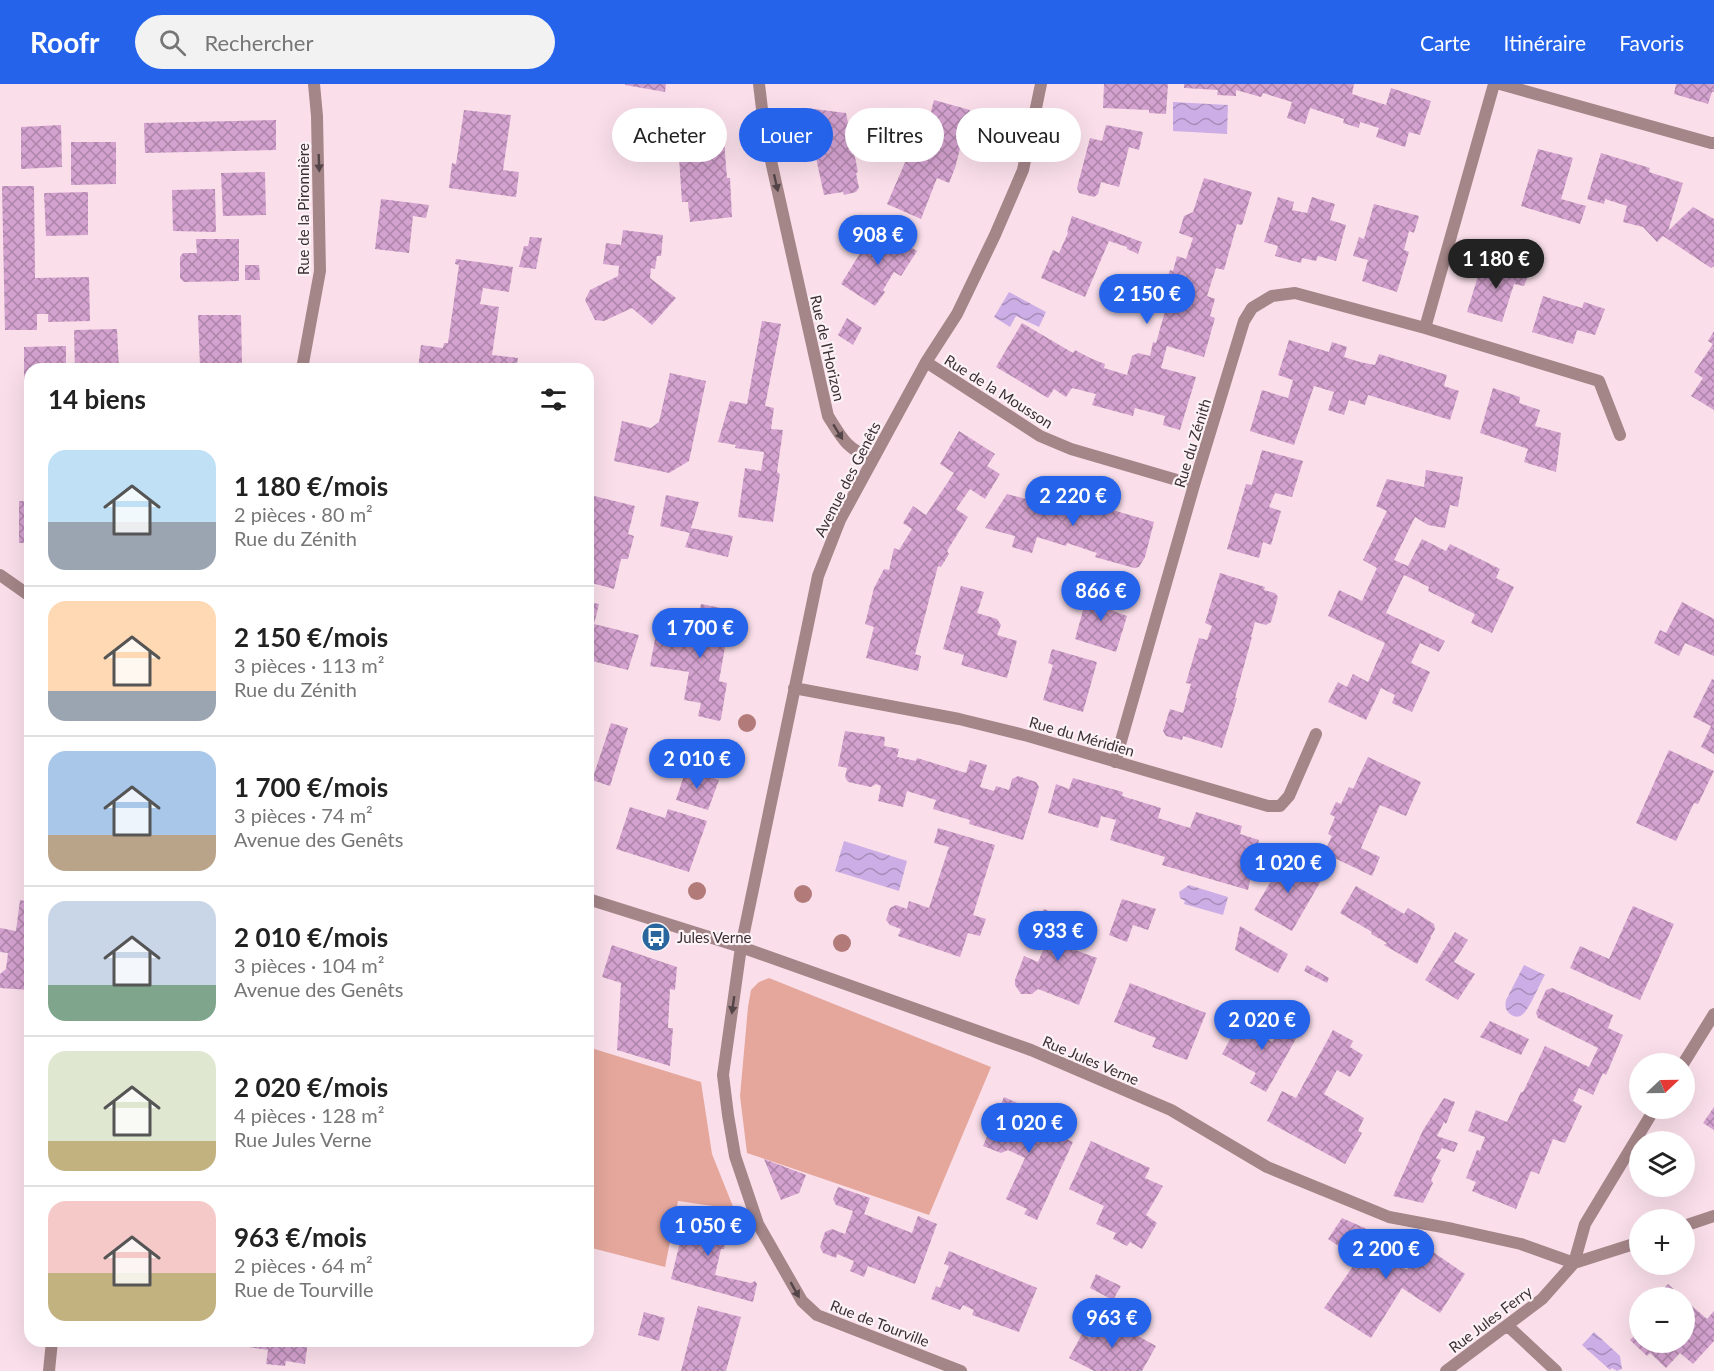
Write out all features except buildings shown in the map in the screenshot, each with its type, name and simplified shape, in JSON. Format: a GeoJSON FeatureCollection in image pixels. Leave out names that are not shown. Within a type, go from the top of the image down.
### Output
{"type":"FeatureCollection","features":[{"type":"Feature","properties":{"kind":"street","name":"Rue de la Pironnière"},"geometry":{"type":"LineString","coordinates":[[303,363],[320,271],[317,116],[314,84]]}},
{"type":"Feature","properties":{"kind":"street","name":"Rue de l'Horizon"},"geometry":{"type":"LineString","coordinates":[[759,84],[765,134],[828,416],[843,440],[855,452],[872,459]]}},
{"type":"Feature","properties":{"kind":"street","name":"Avenue des Genêts"},"geometry":{"type":"LineString","coordinates":[[741,947],[818,576],[840,520],[926,363],[957,314],[995,236],[1023,170],[1041,84]]}},
{"type":"Feature","properties":{"kind":"street"},"geometry":{"type":"LineString","coordinates":[[1425,328],[1494,84]]}},
{"type":"Feature","properties":{"kind":"street"},"geometry":{"type":"LineString","coordinates":[[1500,84],[1714,143]]}},
{"type":"Feature","properties":{"kind":"street","name":"Rue du Zénith"},"geometry":{"type":"LineString","coordinates":[[1115,762],[1194,485],[1244,321],[1252,308],[1272,296],[1295,293],[1425,328],[1599,381],[1620,435]]}},
{"type":"Feature","properties":{"kind":"street","name":"Rue de la Mousson"},"geometry":{"type":"LineString","coordinates":[[926,363],[1040,436],[1071,449],[1194,485]]}},
{"type":"Feature","properties":{"kind":"street"},"geometry":{"type":"LineString","coordinates":[[0,575],[24,592]]}},
{"type":"Feature","properties":{"kind":"street","name":"Rue du Méridien"},"geometry":{"type":"LineString","coordinates":[[794,688],[959,719],[1028,736],[1268,806],[1280,806],[1289,796],[1316,734]]}},
{"type":"Feature","properties":{"kind":"street","name":"Rue Jules Verne"},"geometry":{"type":"LineString","coordinates":[[594,901],[741,947],[1031,1050],[1171,1110],[1267,1167],[1389,1217],[1453,1228],[1521,1244],[1574,1263]]}},
{"type":"Feature","properties":{"kind":"street","name":"Rue de Tourville"},"geometry":{"type":"LineString","coordinates":[[741,947],[723,1076],[735,1156],[758,1224],[802,1301],[817,1315],[961,1371]]}},
{"type":"Feature","properties":{"kind":"street"},"geometry":{"type":"LineString","coordinates":[[1690,1053],[1714,1014]]}},
{"type":"Feature","properties":{"kind":"street"},"geometry":{"type":"LineString","coordinates":[[1574,1263],[1585,1224],[1648,1119]]}},
{"type":"Feature","properties":{"kind":"street"},"geometry":{"type":"LineString","coordinates":[[1695,1222],[1714,1216]]}},
{"type":"Feature","properties":{"kind":"street"},"geometry":{"type":"LineString","coordinates":[[1574,1263],[1629,1246]]}},
{"type":"Feature","properties":{"kind":"street","name":"Rue Jules Ferry"},"geometry":{"type":"LineString","coordinates":[[1446,1371],[1542,1299],[1574,1263]]}},
{"type":"Feature","properties":{"kind":"street"},"geometry":{"type":"LineString","coordinates":[[1508,1326],[1556,1371]]}},
{"type":"Feature","properties":{"kind":"street"},"geometry":{"type":"LineString","coordinates":[[49,1371],[51,1347]]}},
{"type":"Feature","properties":{"kind":"shaded area"},"geometry":{"type":"Polygon","coordinates":[[[769,978],[991,1067],[929,1215],[747,1153],[740,1096],[748,1007],[751,990],[759,982],[769,978]]]}},
{"type":"Feature","properties":{"kind":"shaded area"},"geometry":{"type":"Polygon","coordinates":[[[594,1049],[701,1082],[712,1154],[734,1209],[678,1201],[665,1267],[594,1249],[594,1049]]]}},
{"type":"Feature","properties":{"kind":"water"},"geometry":{"type":"Polygon","coordinates":[[[1173,102],[1228,105],[1227,134],[1173,131],[1173,102]]]}},
{"type":"Feature","properties":{"kind":"water"},"geometry":{"type":"Polygon","coordinates":[[[1009,292],[1046,312],[1039,327],[1016,316],[1010,327],[994,317],[1009,292]]]}},
{"type":"Feature","properties":{"kind":"water"},"geometry":{"type":"Polygon","coordinates":[[[844,841],[907,861],[899,891],[835,871],[844,841]]]}},
{"type":"Feature","properties":{"kind":"water"},"geometry":{"type":"Polygon","coordinates":[[[1189,885],[1228,897],[1223,915],[1184,904],[1185,901],[1180,898],[1179,892],[1189,885]]]}},
{"type":"Feature","properties":{"kind":"water"},"geometry":{"type":"Polygon","coordinates":[[[1524,965],[1545,975],[1525,1012],[1520,1016],[1515,1016],[1506,1009],[1506,1000],[1524,965]]]}},
{"type":"Feature","properties":{"kind":"water"},"geometry":{"type":"Polygon","coordinates":[[[1594,1332],[1620,1356],[1622,1369],[1617,1371],[1612,1368],[1610,1370],[1582,1345],[1594,1332]]]}},
{"type":"Feature","properties":{"kind":"place","name":"Jules Verne"},"geometry":{"type":"Point","coordinates":[656,937]}}]}
